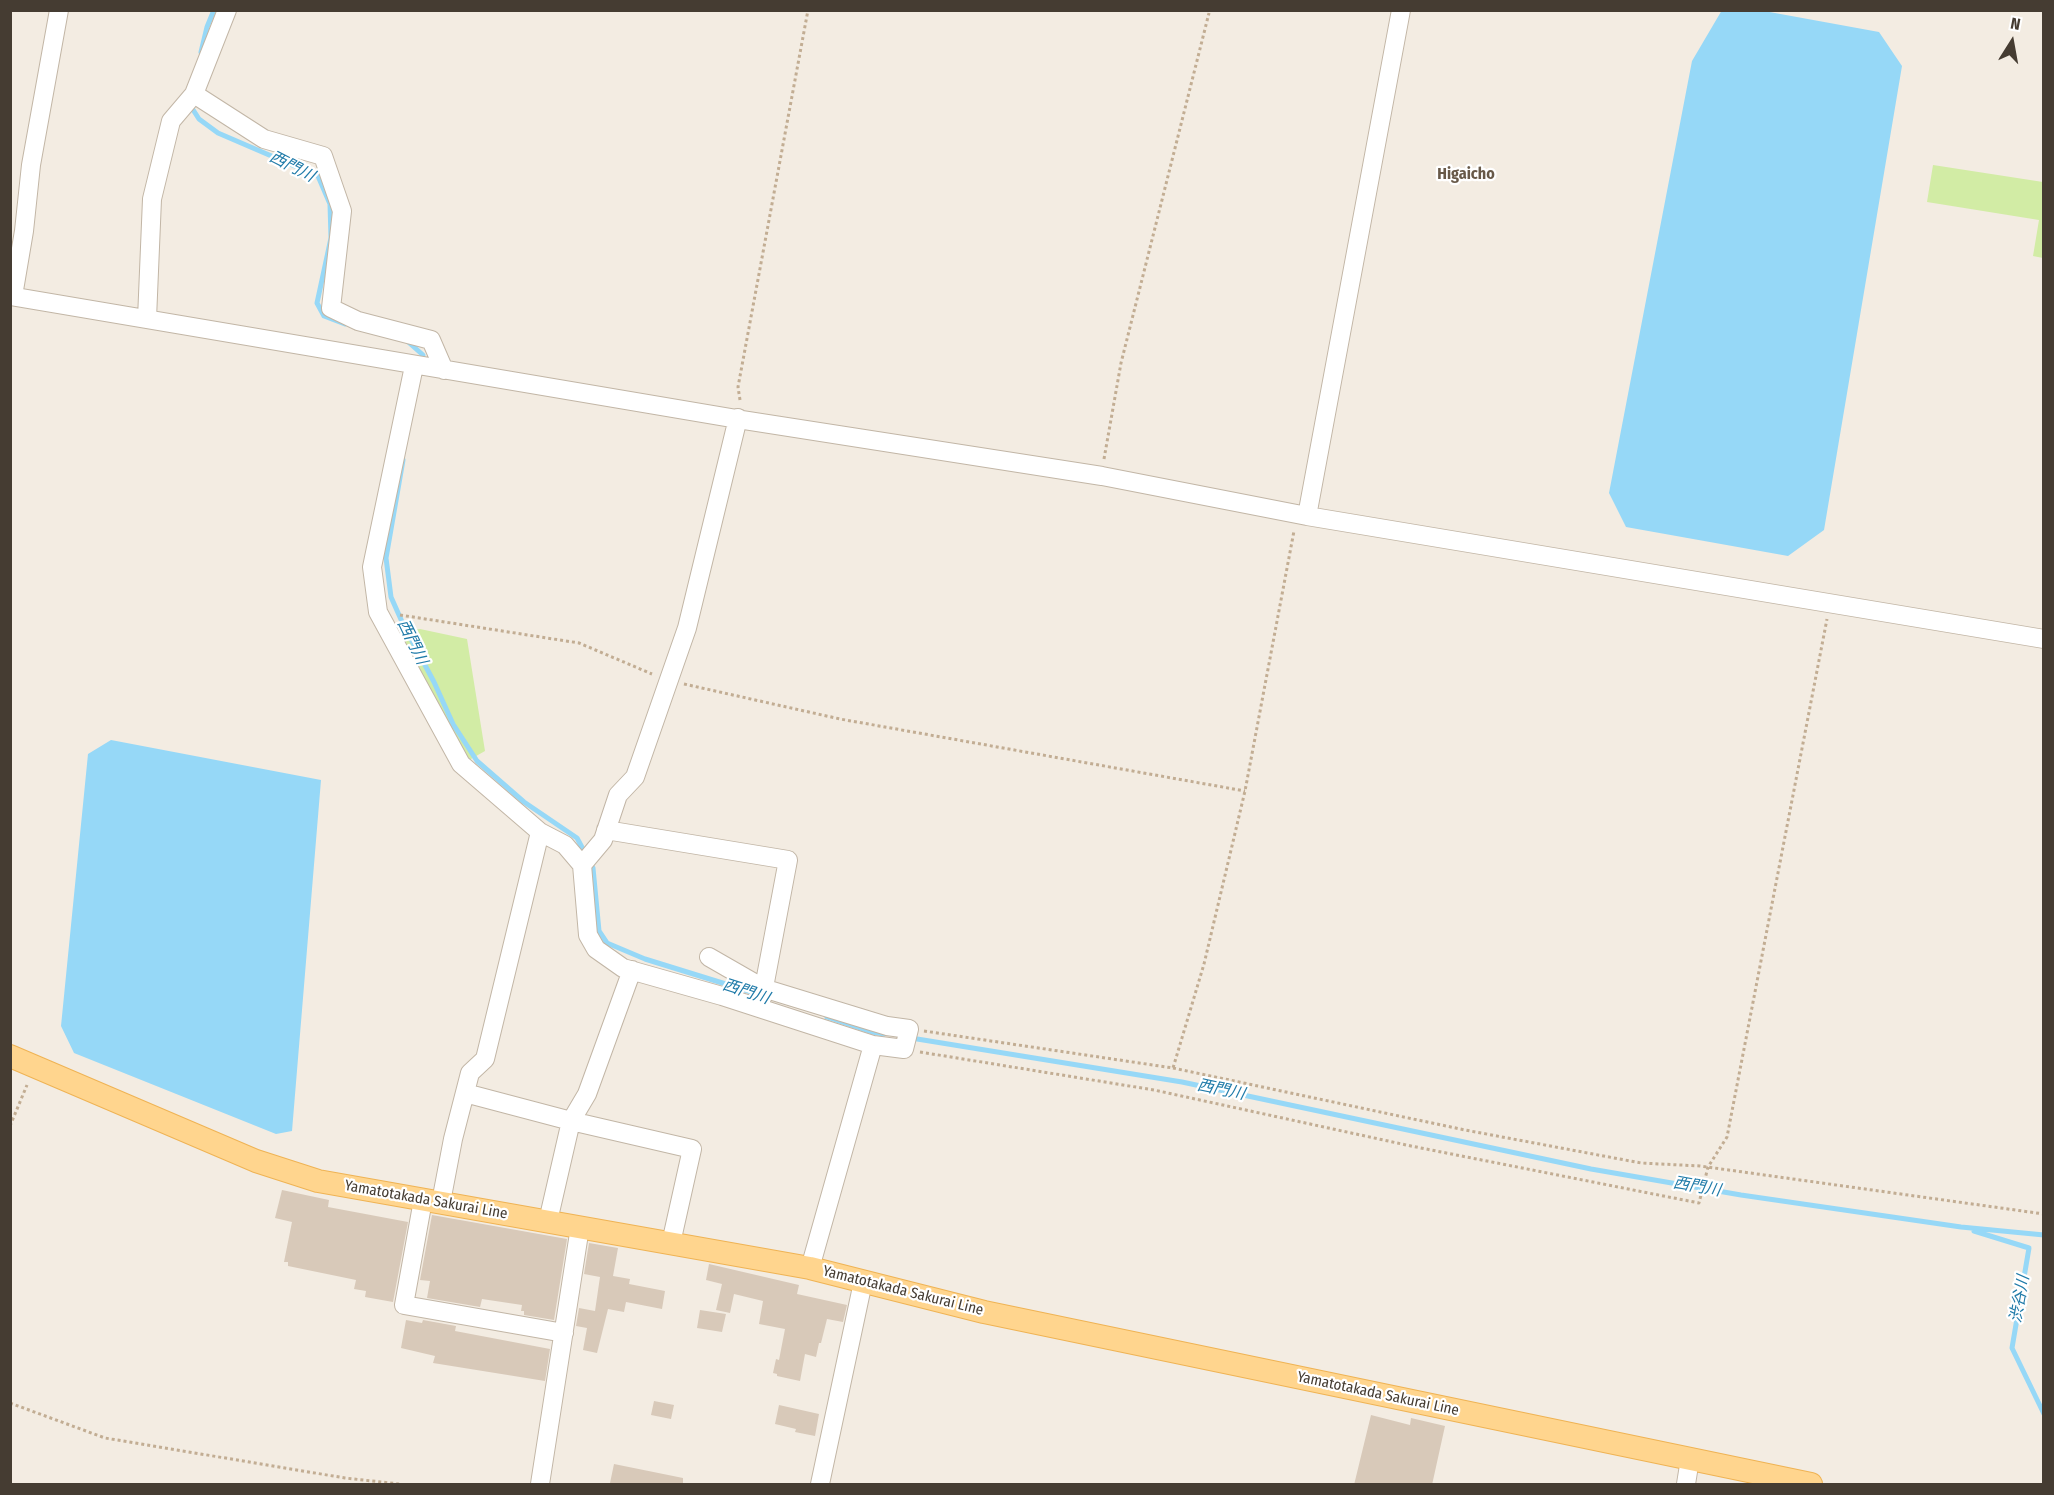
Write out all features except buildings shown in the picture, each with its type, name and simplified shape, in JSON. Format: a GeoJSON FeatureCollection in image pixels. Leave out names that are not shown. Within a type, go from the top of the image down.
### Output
{"type":"FeatureCollection","features":[{"type":"Feature","properties":{"kind":"main road","name":"Yamatotakada Sakurai Line"},"geometry":{"type":"LineString","coordinates":[[10,1056],[256,1161],[318,1181],[810,1268],[996,1314],[1811,1485]]}},
{"type":"Feature","properties":{"kind":"street"},"geometry":{"type":"LineString","coordinates":[[59,10],[31,165],[24,231],[12,296],[414,366],[1102,476],[1302,515],[2043,639]]}},
{"type":"Feature","properties":{"kind":"street"},"geometry":{"type":"LineString","coordinates":[[147,319],[152,199],[171,121],[194,94],[227,10]]}},
{"type":"Feature","properties":{"kind":"street"},"geometry":{"type":"LineString","coordinates":[[1302,515],[1401,10]]}},
{"type":"Feature","properties":{"kind":"street"},"geometry":{"type":"LineString","coordinates":[[194,94],[264,139],[323,156],[342,211],[331,308],[358,321],[430,340],[444,370]]}},
{"type":"Feature","properties":{"kind":"street"},"geometry":{"type":"LineString","coordinates":[[414,366],[372,567],[380,616],[461,764],[540,832],[565,845],[582,865],[588,935],[596,949],[623,968],[760,1008],[873,1045],[904,1049],[909,1029],[887,1026],[763,988],[709,957]]}},
{"type":"Feature","properties":{"kind":"street"},"geometry":{"type":"LineString","coordinates":[[582,865],[603,840],[618,795],[635,777],[687,628],[740,419]]}},
{"type":"Feature","properties":{"kind":"street"},"geometry":{"type":"LineString","coordinates":[[606,830],[788,860],[760,1008]]}},
{"type":"Feature","properties":{"kind":"street"},"geometry":{"type":"LineString","coordinates":[[540,832],[485,1059],[470,1074],[404,1305],[564,1333]]}},
{"type":"Feature","properties":{"kind":"street"},"geometry":{"type":"LineString","coordinates":[[548,1221],[571,1121],[587,1094],[632,970]]}},
{"type":"Feature","properties":{"kind":"street"},"geometry":{"type":"LineString","coordinates":[[810,1268],[873,1045]]}},
{"type":"Feature","properties":{"kind":"street"},"geometry":{"type":"LineString","coordinates":[[465,1093],[692,1149],[671,1244]]}},
{"type":"Feature","properties":{"kind":"street"},"geometry":{"type":"LineString","coordinates":[[540,1485],[580,1227]]}},
{"type":"Feature","properties":{"kind":"street"},"geometry":{"type":"LineString","coordinates":[[820,1485],[863,1281]]}},
{"type":"Feature","properties":{"kind":"street"},"geometry":{"type":"LineString","coordinates":[[1686,1485],[1690,1459]]}},
{"type":"Feature","properties":{"kind":"path"},"geometry":{"type":"LineString","coordinates":[[740,419],[738,387],[808,10]]}},
{"type":"Feature","properties":{"kind":"path"},"geometry":{"type":"LineString","coordinates":[[1102,476],[1120,363],[1209,13]]}},
{"type":"Feature","properties":{"kind":"path"},"geometry":{"type":"LineString","coordinates":[[1173,1068],[1203,964],[1245,791],[1302,515]]}},
{"type":"Feature","properties":{"kind":"path"},"geometry":{"type":"LineString","coordinates":[[904,1049],[1154,1090],[1411,1146],[1699,1203],[1708,1167],[1726,1137],[1830,603]]}},
{"type":"Feature","properties":{"kind":"path"},"geometry":{"type":"LineString","coordinates":[[380,616],[390,614],[423,618],[579,643],[668,680],[840,719],[1245,791]]}},
{"type":"Feature","properties":{"kind":"path"},"geometry":{"type":"LineString","coordinates":[[909,1029],[1173,1068],[1465,1130],[1641,1163],[1708,1167],[2043,1214]]}},
{"type":"Feature","properties":{"kind":"path"},"geometry":{"type":"LineString","coordinates":[[10,1126],[34,1066]]}},
{"type":"Feature","properties":{"kind":"path"},"geometry":{"type":"LineString","coordinates":[[10,1403],[105,1438],[399,1485]]}},
{"type":"Feature","properties":{"kind":"green space"},"geometry":{"type":"Polygon","coordinates":[[[1933,165],[2043,182],[2043,258],[2033,256],[2039,220],[1927,202],[1933,165]]]}},
{"type":"Feature","properties":{"kind":"green space"},"geometry":{"type":"Polygon","coordinates":[[[420,629],[467,639],[485,751],[455,768],[383,634],[420,629]]]}},
{"type":"Feature","properties":{"kind":"water"},"geometry":{"type":"Polygon","coordinates":[[[1722,10],[1764,11],[1879,32],[1902,66],[1824,530],[1788,556],[1626,527],[1609,493],[1692,61],[1722,10]]]}},
{"type":"Feature","properties":{"kind":"water"},"geometry":{"type":"Polygon","coordinates":[[[111,740],[321,780],[292,1131],[276,1134],[74,1053],[61,1026],[88,754],[111,740]]]}},
{"type":"Feature","properties":{"kind":"waterway","name":"西門川"},"geometry":{"type":"LineString","coordinates":[[201,52],[214,10]]}},
{"type":"Feature","properties":{"kind":"waterway","name":"西門川"},"geometry":{"type":"LineString","coordinates":[[190,105],[199,119],[218,133],[318,176],[330,204],[331,238],[317,303],[324,316],[345,324]]}},
{"type":"Feature","properties":{"kind":"waterway","name":"西門川"},"geometry":{"type":"LineString","coordinates":[[406,340],[423,355],[421,362]]}},
{"type":"Feature","properties":{"kind":"waterway","name":"西門川"},"geometry":{"type":"LineString","coordinates":[[403,460],[386,558],[391,597],[453,724],[477,761],[524,802],[577,838],[593,868],[599,931],[607,943],[645,959],[758,994]]}},
{"type":"Feature","properties":{"kind":"waterway","name":"西門川"},"geometry":{"type":"LineString","coordinates":[[827,1017],[884,1034]]}},
{"type":"Feature","properties":{"kind":"waterway","name":"西門川"},"geometry":{"type":"LineString","coordinates":[[911,1038],[1182,1082],[1591,1169],[1741,1195],[1961,1227],[2044,1235]]}},
{"type":"Feature","properties":{"kind":"waterway","name":"渋谷川"},"geometry":{"type":"LineString","coordinates":[[1974,1231],[2029,1248],[2012,1348],[2044,1414]]}},
{"type":"Feature","properties":{"kind":"district","name":"Higaicho"},"geometry":{"type":"Point","coordinates":[1466,175]}}]}
